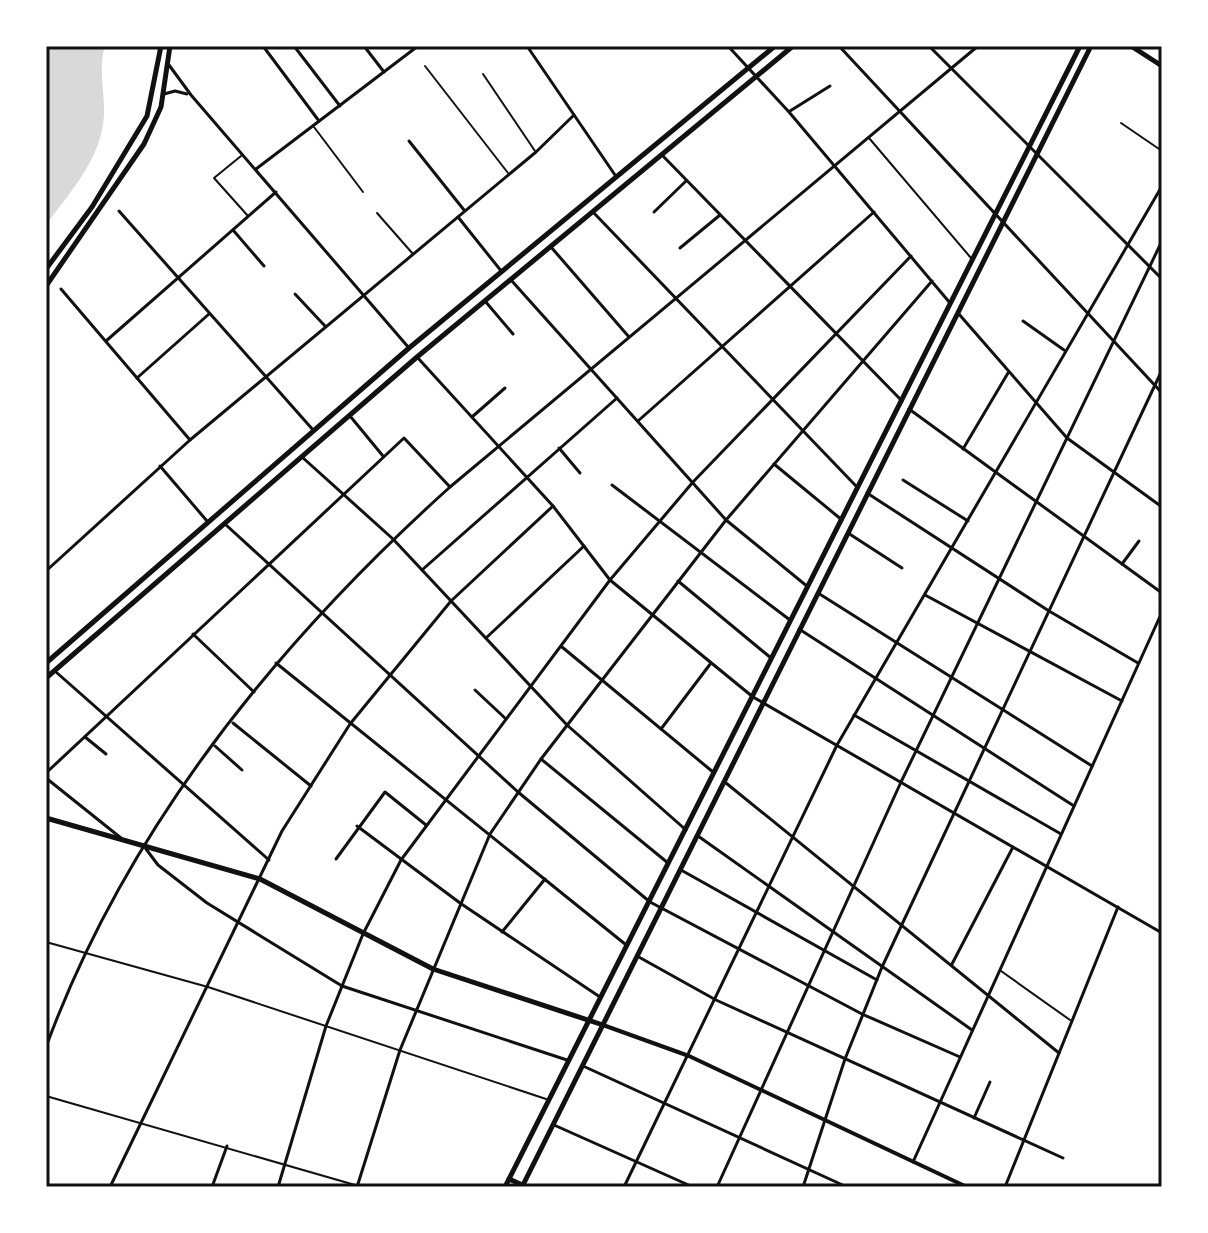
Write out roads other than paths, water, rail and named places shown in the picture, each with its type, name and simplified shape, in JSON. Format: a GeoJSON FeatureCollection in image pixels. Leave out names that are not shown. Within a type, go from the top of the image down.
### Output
{"type":"FeatureCollection","features":[{"type":"Feature","properties":{"kind":"main road"},"geometry":{"type":"LineString","coordinates":[[46,269],[92,207],[147,116],[161,46]]}},
{"type":"Feature","properties":{"kind":"main road"},"geometry":{"type":"LineString","coordinates":[[46,284],[138,155],[156,120],[164,94],[170,46]]}},
{"type":"Feature","properties":{"kind":"main road"},"geometry":{"type":"LineString","coordinates":[[46,663],[409,348],[775,46]]}},
{"type":"Feature","properties":{"kind":"main road"},"geometry":{"type":"LineString","coordinates":[[46,678],[417,357],[793,46]]}},
{"type":"Feature","properties":{"kind":"main road"},"geometry":{"type":"LineString","coordinates":[[505,1187],[1080,46]]}},
{"type":"Feature","properties":{"kind":"main road"},"geometry":{"type":"LineString","coordinates":[[509,1179],[524,1186],[659,908],[1091,46]]}},
{"type":"Feature","properties":{"kind":"main road"},"geometry":{"type":"LineString","coordinates":[[1131,46],[1162,66]]}},
{"type":"Feature","properties":{"kind":"main road"},"geometry":{"type":"LineString","coordinates":[[525,254],[532,262]]}},
{"type":"Feature","properties":{"kind":"main road"},"geometry":{"type":"LineString","coordinates":[[46,818],[260,879],[433,969],[603,1025]]}},
{"type":"Feature","properties":{"kind":"street"},"geometry":{"type":"LineString","coordinates":[[263,46],[319,121]]}},
{"type":"Feature","properties":{"kind":"street"},"geometry":{"type":"LineString","coordinates":[[294,46],[340,106]]}},
{"type":"Feature","properties":{"kind":"street"},"geometry":{"type":"LineString","coordinates":[[364,46],[384,72]]}},
{"type":"Feature","properties":{"kind":"street"},"geometry":{"type":"LineString","coordinates":[[256,169],[418,46]]}},
{"type":"Feature","properties":{"kind":"street"},"geometry":{"type":"LineString","coordinates":[[527,46],[617,177]]}},
{"type":"Feature","properties":{"kind":"street"},"geometry":{"type":"LineString","coordinates":[[728,46],[789,112],[951,303]]}},
{"type":"Feature","properties":{"kind":"street"},"geometry":{"type":"LineString","coordinates":[[839,46],[1162,393]]}},
{"type":"Feature","properties":{"kind":"street"},"geometry":{"type":"LineString","coordinates":[[929,46],[1162,279]]}},
{"type":"Feature","properties":{"kind":"street"},"geometry":{"type":"LineString","coordinates":[[46,1047],[85,952],[144,846],[254,692],[321,612],[450,487],[978,46]]}},
{"type":"Feature","properties":{"kind":"street"},"geometry":{"type":"LineString","coordinates":[[167,63],[191,95],[409,348]]}},
{"type":"Feature","properties":{"kind":"street"},"geometry":{"type":"LineString","coordinates":[[789,112],[811,94],[830,86]]}},
{"type":"Feature","properties":{"kind":"street"},"geometry":{"type":"LineString","coordinates":[[164,94],[175,91],[191,95]]}},
{"type":"Feature","properties":{"kind":"street"},"geometry":{"type":"LineString","coordinates":[[46,571],[190,440],[536,152],[574,115]]}},
{"type":"Feature","properties":{"kind":"street"},"geometry":{"type":"LineString","coordinates":[[409,141],[465,211]]}},
{"type":"Feature","properties":{"kind":"street"},"geometry":{"type":"LineString","coordinates":[[662,155],[902,401]]}},
{"type":"Feature","properties":{"kind":"street"},"geometry":{"type":"LineString","coordinates":[[654,212],[687,180]]}},
{"type":"Feature","properties":{"kind":"street"},"geometry":{"type":"LineString","coordinates":[[624,1187],[837,745],[1162,186]]}},
{"type":"Feature","properties":{"kind":"street"},"geometry":{"type":"LineString","coordinates":[[106,341],[276,192]]}},
{"type":"Feature","properties":{"kind":"street"},"geometry":{"type":"LineString","coordinates":[[119,211],[314,431]]}},
{"type":"Feature","properties":{"kind":"street"},"geometry":{"type":"LineString","coordinates":[[593,212],[858,488]]}},
{"type":"Feature","properties":{"kind":"street"},"geometry":{"type":"LineString","coordinates":[[638,421],[874,212]]}},
{"type":"Feature","properties":{"kind":"street"},"geometry":{"type":"LineString","coordinates":[[680,248],[720,215]]}},
{"type":"Feature","properties":{"kind":"street"},"geometry":{"type":"LineString","coordinates":[[458,217],[502,272]]}},
{"type":"Feature","properties":{"kind":"street"},"geometry":{"type":"LineString","coordinates":[[233,230],[264,266]]}},
{"type":"Feature","properties":{"kind":"street"},"geometry":{"type":"LineString","coordinates":[[717,1187],[916,750],[1162,241]]}},
{"type":"Feature","properties":{"kind":"street"},"geometry":{"type":"LineString","coordinates":[[551,247],[629,337]]}},
{"type":"Feature","properties":{"kind":"street"},"geometry":{"type":"LineString","coordinates":[[278,1187],[326,1026],[363,934],[401,860],[610,580],[693,482],[911,256]]}},
{"type":"Feature","properties":{"kind":"street"},"geometry":{"type":"LineString","coordinates":[[511,280],[726,520],[808,587]]}},
{"type":"Feature","properties":{"kind":"street"},"geometry":{"type":"LineString","coordinates":[[359,1186],[400,1050],[490,834],[541,759],[726,520],[932,281]]}},
{"type":"Feature","properties":{"kind":"street"},"geometry":{"type":"LineString","coordinates":[[61,289],[190,440]]}},
{"type":"Feature","properties":{"kind":"street"},"geometry":{"type":"LineString","coordinates":[[295,294],[325,326]]}},
{"type":"Feature","properties":{"kind":"street"},"geometry":{"type":"LineString","coordinates":[[485,301],[513,334]]}},
{"type":"Feature","properties":{"kind":"street"},"geometry":{"type":"LineString","coordinates":[[137,378],[210,313]]}},
{"type":"Feature","properties":{"kind":"street"},"geometry":{"type":"LineString","coordinates":[[958,313],[1067,438],[1162,507]]}},
{"type":"Feature","properties":{"kind":"street"},"geometry":{"type":"LineString","coordinates":[[1023,321],[1064,350]]}},
{"type":"Feature","properties":{"kind":"street"},"geometry":{"type":"LineString","coordinates":[[417,357],[553,506],[610,580],[753,697],[1162,933]]}},
{"type":"Feature","properties":{"kind":"street"},"geometry":{"type":"LineString","coordinates":[[803,1187],[845,1059],[882,967],[1162,370]]}},
{"type":"Feature","properties":{"kind":"street"},"geometry":{"type":"LineString","coordinates":[[963,449],[1009,372]]}},
{"type":"Feature","properties":{"kind":"street"},"geometry":{"type":"LineString","coordinates":[[472,417],[505,388]]}},
{"type":"Feature","properties":{"kind":"street"},"geometry":{"type":"LineString","coordinates":[[422,570],[617,398]]}},
{"type":"Feature","properties":{"kind":"street"},"geometry":{"type":"LineString","coordinates":[[909,409],[1162,593]]}},
{"type":"Feature","properties":{"kind":"street"},"geometry":{"type":"LineString","coordinates":[[349,416],[383,456]]}},
{"type":"Feature","properties":{"kind":"street"},"geometry":{"type":"LineString","coordinates":[[124,840],[46,775],[342,493],[404,438],[450,487]]}},
{"type":"Feature","properties":{"kind":"street"},"geometry":{"type":"LineString","coordinates":[[559,448],[580,473]]}},
{"type":"Feature","properties":{"kind":"street"},"geometry":{"type":"LineString","coordinates":[[302,457],[393,539],[567,725],[687,830]]}},
{"type":"Feature","properties":{"kind":"street"},"geometry":{"type":"LineString","coordinates":[[774,464],[842,520]]}},
{"type":"Feature","properties":{"kind":"street"},"geometry":{"type":"LineString","coordinates":[[160,466],[210,523]]}},
{"type":"Feature","properties":{"kind":"street"},"geometry":{"type":"LineString","coordinates":[[903,480],[968,521]]}},
{"type":"Feature","properties":{"kind":"street"},"geometry":{"type":"LineString","coordinates":[[612,485],[791,621]]}},
{"type":"Feature","properties":{"kind":"street"},"geometry":{"type":"LineString","coordinates":[[867,493],[1049,611],[1139,663]]}},
{"type":"Feature","properties":{"kind":"street"},"geometry":{"type":"LineString","coordinates":[[110,1187],[269,860],[350,724],[451,601],[553,506]]}},
{"type":"Feature","properties":{"kind":"street"},"geometry":{"type":"LineString","coordinates":[[224,524],[518,792],[650,902],[862,1014],[960,1057]]}},
{"type":"Feature","properties":{"kind":"street"},"geometry":{"type":"LineString","coordinates":[[848,532],[902,568]]}},
{"type":"Feature","properties":{"kind":"street"},"geometry":{"type":"LineString","coordinates":[[1122,564],[1139,541]]}},
{"type":"Feature","properties":{"kind":"street"},"geometry":{"type":"LineString","coordinates":[[486,638],[584,546]]}},
{"type":"Feature","properties":{"kind":"street"},"geometry":{"type":"LineString","coordinates":[[678,581],[772,659]]}},
{"type":"Feature","properties":{"kind":"street"},"geometry":{"type":"LineString","coordinates":[[817,592],[1092,766]]}},
{"type":"Feature","properties":{"kind":"street"},"geometry":{"type":"LineString","coordinates":[[925,595],[1122,701]]}},
{"type":"Feature","properties":{"kind":"street"},"geometry":{"type":"LineString","coordinates":[[913,1162],[1162,612]]}},
{"type":"Feature","properties":{"kind":"street"},"geometry":{"type":"LineString","coordinates":[[799,629],[1074,806]]}},
{"type":"Feature","properties":{"kind":"street"},"geometry":{"type":"LineString","coordinates":[[193,634],[254,692]]}},
{"type":"Feature","properties":{"kind":"street"},"geometry":{"type":"LineString","coordinates":[[562,647],[715,773]]}},
{"type":"Feature","properties":{"kind":"street"},"geometry":{"type":"LineString","coordinates":[[276,663],[628,946]]}},
{"type":"Feature","properties":{"kind":"street"},"geometry":{"type":"LineString","coordinates":[[661,729],[711,663]]}},
{"type":"Feature","properties":{"kind":"street"},"geometry":{"type":"LineString","coordinates":[[55,671],[269,860]]}},
{"type":"Feature","properties":{"kind":"street"},"geometry":{"type":"LineString","coordinates":[[475,690],[506,719]]}},
{"type":"Feature","properties":{"kind":"street"},"geometry":{"type":"LineString","coordinates":[[854,715],[1061,834]]}},
{"type":"Feature","properties":{"kind":"street"},"geometry":{"type":"LineString","coordinates":[[232,722],[311,786]]}},
{"type":"Feature","properties":{"kind":"street"},"geometry":{"type":"LineString","coordinates":[[85,737],[106,754]]}},
{"type":"Feature","properties":{"kind":"street"},"geometry":{"type":"LineString","coordinates":[[215,746],[242,770]]}},
{"type":"Feature","properties":{"kind":"street"},"geometry":{"type":"LineString","coordinates":[[541,759],[670,864]]}},
{"type":"Feature","properties":{"kind":"street"},"geometry":{"type":"LineString","coordinates":[[723,781],[1059,1053]]}},
{"type":"Feature","properties":{"kind":"street"},"geometry":{"type":"LineString","coordinates":[[336,859],[357,826],[385,792],[426,825]]}},
{"type":"Feature","properties":{"kind":"street"},"geometry":{"type":"LineString","coordinates":[[357,826],[460,903],[600,997]]}},
{"type":"Feature","properties":{"kind":"street"},"geometry":{"type":"LineString","coordinates":[[696,835],[972,1030]]}},
{"type":"Feature","properties":{"kind":"street"},"geometry":{"type":"LineString","coordinates":[[144,846],[158,865],[239,923],[342,986],[567,1060]]}},
{"type":"Feature","properties":{"kind":"street"},"geometry":{"type":"LineString","coordinates":[[951,966],[1013,847]]}},
{"type":"Feature","properties":{"kind":"street"},"geometry":{"type":"LineString","coordinates":[[679,868],[756,915],[877,980]]}},
{"type":"Feature","properties":{"kind":"street"},"geometry":{"type":"LineString","coordinates":[[502,932],[545,879]]}},
{"type":"Feature","properties":{"kind":"street"},"geometry":{"type":"LineString","coordinates":[[1005,1187],[1118,907]]}},
{"type":"Feature","properties":{"kind":"street"},"geometry":{"type":"LineString","coordinates":[[637,956],[716,1000],[1063,1158]]}},
{"type":"Feature","properties":{"kind":"street"},"geometry":{"type":"LineString","coordinates":[[603,1025],[689,1056],[967,1187]]}},
{"type":"Feature","properties":{"kind":"street"},"geometry":{"type":"LineString","coordinates":[[583,1066],[847,1187]]}},
{"type":"Feature","properties":{"kind":"street"},"geometry":{"type":"LineString","coordinates":[[974,1118],[990,1082]]}},
{"type":"Feature","properties":{"kind":"street"},"geometry":{"type":"LineString","coordinates":[[553,1124],[635,1164],[693,1187]]}},
{"type":"Feature","properties":{"kind":"street"},"geometry":{"type":"LineString","coordinates":[[212,1187],[227,1146]]}},
{"type":"Feature","properties":{"kind":"lane"},"geometry":{"type":"LineString","coordinates":[[425,66],[509,174]]}},
{"type":"Feature","properties":{"kind":"lane"},"geometry":{"type":"LineString","coordinates":[[483,74],[536,152]]}},
{"type":"Feature","properties":{"kind":"lane"},"geometry":{"type":"LineString","coordinates":[[1121,123],[1162,151]]}},
{"type":"Feature","properties":{"kind":"lane"},"geometry":{"type":"LineString","coordinates":[[313,126],[363,192]]}},
{"type":"Feature","properties":{"kind":"lane"},"geometry":{"type":"LineString","coordinates":[[868,137],[973,260]]}},
{"type":"Feature","properties":{"kind":"lane"},"geometry":{"type":"LineString","coordinates":[[243,154],[214,178],[248,217]]}},
{"type":"Feature","properties":{"kind":"lane"},"geometry":{"type":"LineString","coordinates":[[377,213],[413,254]]}},
{"type":"Feature","properties":{"kind":"lane"},"geometry":{"type":"LineString","coordinates":[[46,942],[208,987],[547,1099]]}},
{"type":"Feature","properties":{"kind":"lane"},"geometry":{"type":"LineString","coordinates":[[1000,970],[1072,1021]]}},
{"type":"Feature","properties":{"kind":"lane"},"geometry":{"type":"LineString","coordinates":[[46,1096],[359,1186]]}}]}
